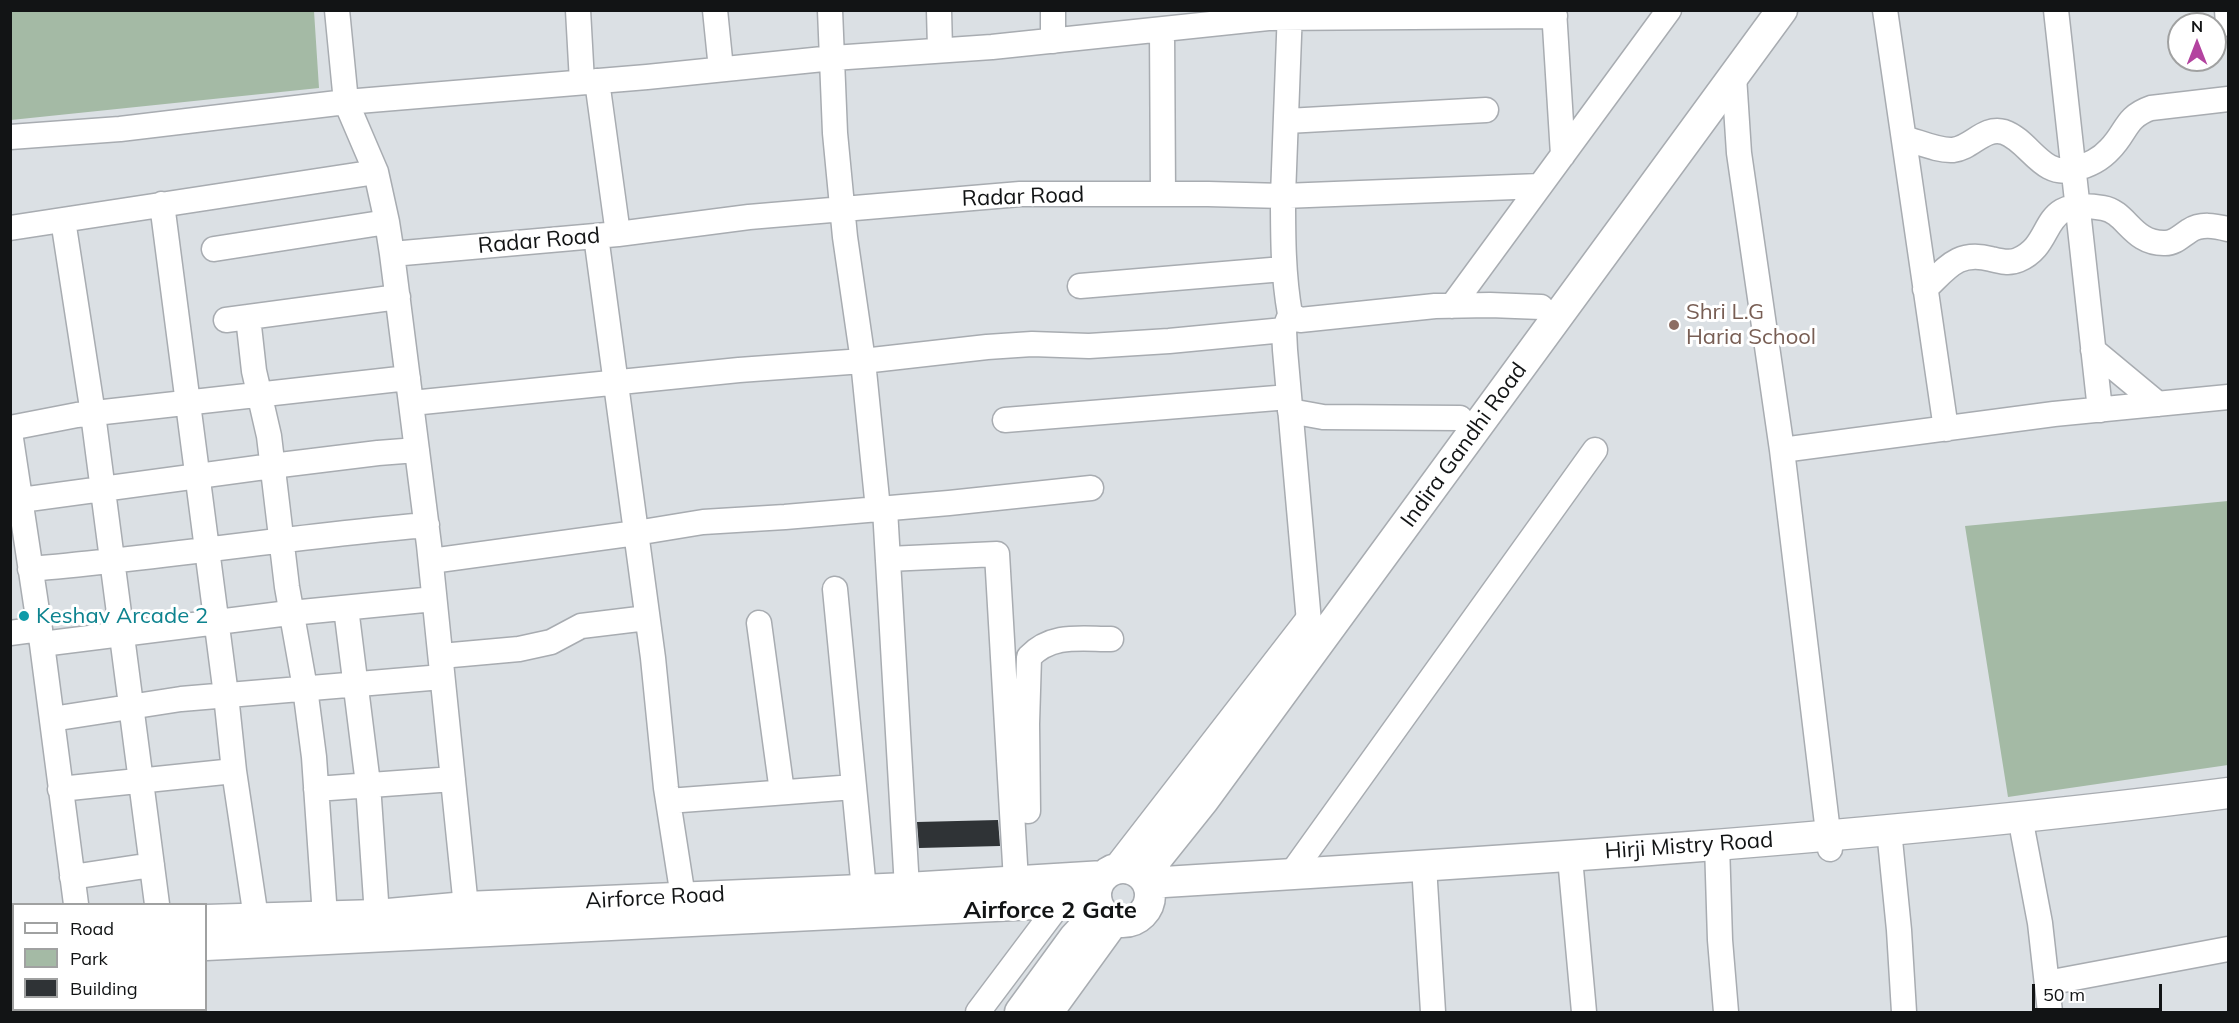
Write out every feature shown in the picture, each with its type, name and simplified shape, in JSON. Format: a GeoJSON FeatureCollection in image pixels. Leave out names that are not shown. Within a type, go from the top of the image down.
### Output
{"type":"FeatureCollection","features":[{"type":"Feature","properties":{"kind":"main road"},"geometry":{"type":"LineString","coordinates":[[1759,11],[1764,10]]}},
{"type":"Feature","properties":{"kind":"main road","name":"Indira Gandhi Road"},"geometry":{"type":"LineString","coordinates":[[1122,892],[1309,622],[1541,307],[1726,71],[1782,10]]}},
{"type":"Feature","properties":{"kind":"main road","name":"Indira Gandhi Road"},"geometry":{"type":"LineString","coordinates":[[1122,892],[1203,801],[1726,71],[1759,11]]}},
{"type":"Feature","properties":{"kind":"main road","name":"Hirji Mistry Road"},"geometry":{"type":"LineString","coordinates":[[1890,838],[2229,793]]}},
{"type":"Feature","properties":{"kind":"main road","name":"Hirji Mistry Road"},"geometry":{"type":"LineString","coordinates":[[1122,892],[1425,874],[1890,838],[2023,833],[2229,808]]}},
{"type":"Feature","properties":{"kind":"main road","name":"Hirji Mistry Road"},"geometry":{"type":"LineString","coordinates":[[1122,892],[1291,874],[1425,874],[1571,869],[1718,851]]}},
{"type":"Feature","properties":{"kind":"main road","name":"Airforce Road"},"geometry":{"type":"LineString","coordinates":[[207,920],[377,915],[466,908],[1016,881],[1122,892]]}},
{"type":"Feature","properties":{"kind":"main road"},"geometry":{"type":"LineString","coordinates":[[1020,1012],[1074,938],[1122,892]]}},
{"type":"Feature","properties":{"kind":"main road"},"geometry":{"type":"LineString","coordinates":[[1048,1012],[1122,892]]}},
{"type":"Feature","properties":{"kind":"main road","name":"Airforce Road"},"geometry":{"type":"LineString","coordinates":[[207,945],[1060,903],[1122,892]]}},
{"type":"Feature","properties":{"kind":"street"},"geometry":{"type":"LineString","coordinates":[[337,10],[346,102],[376,172],[392,254],[427,525],[466,908]]}},
{"type":"Feature","properties":{"kind":"street"},"geometry":{"type":"LineString","coordinates":[[578,10],[590,81],[607,235],[616,382],[668,801],[683,897]]}},
{"type":"Feature","properties":{"kind":"street"},"geometry":{"type":"LineString","coordinates":[[716,10],[720,69]]}},
{"type":"Feature","properties":{"kind":"street"},"geometry":{"type":"LineString","coordinates":[[830,10],[834,124],[888,559],[907,888]]}},
{"type":"Feature","properties":{"kind":"street"},"geometry":{"type":"LineString","coordinates":[[939,10],[940,49]]}},
{"type":"Feature","properties":{"kind":"street"},"geometry":{"type":"LineString","coordinates":[[1053,10],[1053,41]]}},
{"type":"Feature","properties":{"kind":"street"},"geometry":{"type":"LineString","coordinates":[[1452,306],[1669,10]]}},
{"type":"Feature","properties":{"kind":"street"},"geometry":{"type":"LineString","coordinates":[[1885,10],[1946,429]]}},
{"type":"Feature","properties":{"kind":"street"},"geometry":{"type":"LineString","coordinates":[[2056,10],[2100,410]]}},
{"type":"Feature","properties":{"kind":"street"},"geometry":{"type":"LineString","coordinates":[[2227,10],[2229,24]]}},
{"type":"Feature","properties":{"kind":"street"},"geometry":{"type":"LineString","coordinates":[[10,137],[120,129],[346,102],[833,58],[1053,41],[1169,23],[1290,14],[1554,13],[1563,155]]}},
{"type":"Feature","properties":{"kind":"street"},"geometry":{"type":"LineString","coordinates":[[1290,14],[1283,196],[1283,269],[1290,404],[1309,622]]}},
{"type":"Feature","properties":{"kind":"street"},"geometry":{"type":"LineString","coordinates":[[1163,194],[1169,23]]}},
{"type":"Feature","properties":{"kind":"street"},"geometry":{"type":"LineString","coordinates":[[1726,71],[1782,450],[1830,842]]}},
{"type":"Feature","properties":{"kind":"street"},"geometry":{"type":"LineString","coordinates":[[1904,138],[1953,150],[1964,147],[1987,133],[1998,131],[2018,140],[2042,163],[2052,169],[2073,170],[2099,159],[2112,148],[2133,116],[2140,111],[2229,99]]}},
{"type":"Feature","properties":{"kind":"street"},"geometry":{"type":"LineString","coordinates":[[1287,121],[1486,110]]}},
{"type":"Feature","properties":{"kind":"street"},"geometry":{"type":"LineString","coordinates":[[10,228],[376,172]]}},
{"type":"Feature","properties":{"kind":"street","name":"Radar Road"},"geometry":{"type":"LineString","coordinates":[[392,254],[607,235],[843,208],[1020,194],[1283,196],[1540,186]]}},
{"type":"Feature","properties":{"kind":"street"},"geometry":{"type":"LineString","coordinates":[[162,204],[217,622],[234,771],[256,918]]}},
{"type":"Feature","properties":{"kind":"street"},"geometry":{"type":"LineString","coordinates":[[1925,289],[1957,259],[1970,255],[2000,261],[2015,261],[2025,256],[2040,241],[2050,222],[2059,212],[2077,205],[2107,208],[2142,238],[2155,243],[2168,243],[2200,226],[2229,229]]}},
{"type":"Feature","properties":{"kind":"street"},"geometry":{"type":"LineString","coordinates":[[63,219],[93,414],[158,903]]}},
{"type":"Feature","properties":{"kind":"street"},"geometry":{"type":"LineString","coordinates":[[214,249],[387,222]]}},
{"type":"Feature","properties":{"kind":"street"},"geometry":{"type":"LineString","coordinates":[[1080,286],[1283,269]]}},
{"type":"Feature","properties":{"kind":"street"},"geometry":{"type":"LineString","coordinates":[[325,916],[316,789],[305,688],[292,613],[269,436],[237,319],[398,297]]}},
{"type":"Feature","properties":{"kind":"street"},"geometry":{"type":"LineString","coordinates":[[412,403],[739,370],[862,361],[987,347],[1032,344],[1100,345],[1300,320],[1452,306],[1541,307]]}},
{"type":"Feature","properties":{"kind":"street"},"geometry":{"type":"LineString","coordinates":[[2093,350],[2158,404]]}},
{"type":"Feature","properties":{"kind":"street"},"geometry":{"type":"LineString","coordinates":[[76,903],[41,636],[10,430],[93,414],[408,378]]}},
{"type":"Feature","properties":{"kind":"street"},"geometry":{"type":"LineString","coordinates":[[1782,450],[2100,410],[2229,398]]}},
{"type":"Feature","properties":{"kind":"street"},"geometry":{"type":"LineString","coordinates":[[1005,420],[1290,404],[1323,417],[1460,418]]}},
{"type":"Feature","properties":{"kind":"street"},"geometry":{"type":"LineString","coordinates":[[21,500],[272,466],[417,450]]}},
{"type":"Feature","properties":{"kind":"street"},"geometry":{"type":"LineString","coordinates":[[1291,874],[1595,450]]}},
{"type":"Feature","properties":{"kind":"street"},"geometry":{"type":"LineString","coordinates":[[431,561],[703,522],[881,509],[1092,488]]}},
{"type":"Feature","properties":{"kind":"street"},"geometry":{"type":"LineString","coordinates":[[30,569],[113,562],[282,540],[427,525]]}},
{"type":"Feature","properties":{"kind":"street"},"geometry":{"type":"LineString","coordinates":[[888,559],[997,554],[1016,881]]}},
{"type":"Feature","properties":{"kind":"street"},"geometry":{"type":"LineString","coordinates":[[835,589],[864,890]]}},
{"type":"Feature","properties":{"kind":"street"},"geometry":{"type":"LineString","coordinates":[[10,633],[41,636],[122,634],[292,613],[434,599]]}},
{"type":"Feature","properties":{"kind":"street"},"geometry":{"type":"LineString","coordinates":[[346,608],[368,784],[377,915]]}},
{"type":"Feature","properties":{"kind":"street"},"geometry":{"type":"LineString","coordinates":[[52,719],[226,695],[356,683],[442,667],[551,642],[581,626],[647,618]]}},
{"type":"Feature","properties":{"kind":"street"},"geometry":{"type":"LineString","coordinates":[[759,623],[782,792]]}},
{"type":"Feature","properties":{"kind":"street"},"geometry":{"type":"LineString","coordinates":[[1016,881],[1028,830],[1029,657],[1038,648],[1051,641],[1111,639]]}},
{"type":"Feature","properties":{"kind":"street"},"geometry":{"type":"LineString","coordinates":[[60,789],[234,771]]}},
{"type":"Feature","properties":{"kind":"street"},"geometry":{"type":"LineString","coordinates":[[316,789],[453,779]]}},
{"type":"Feature","properties":{"kind":"street"},"geometry":{"type":"LineString","coordinates":[[668,801],[854,787]]}},
{"type":"Feature","properties":{"kind":"street"},"geometry":{"type":"LineString","coordinates":[[2023,833],[2035,890],[2050,1012]]}},
{"type":"Feature","properties":{"kind":"street"},"geometry":{"type":"LineString","coordinates":[[1890,838],[1904,1012]]}},
{"type":"Feature","properties":{"kind":"street"},"geometry":{"type":"LineString","coordinates":[[1718,851],[1720,940],[1726,1012]]}},
{"type":"Feature","properties":{"kind":"street"},"geometry":{"type":"LineString","coordinates":[[72,878],[152,865]]}},
{"type":"Feature","properties":{"kind":"street"},"geometry":{"type":"LineString","coordinates":[[1571,869],[1584,1012]]}},
{"type":"Feature","properties":{"kind":"street"},"geometry":{"type":"LineString","coordinates":[[1425,874],[1433,1012],[1427,1012]]}},
{"type":"Feature","properties":{"kind":"street"},"geometry":{"type":"LineString","coordinates":[[978,1012],[1060,903]]}},
{"type":"Feature","properties":{"kind":"street"},"geometry":{"type":"LineString","coordinates":[[2047,983],[2229,949]]}},
{"type":"Feature","properties":{"kind":"green space"},"geometry":{"type":"Polygon","coordinates":[[[11,10],[314,11],[319,88],[11,120],[11,10]]]}},
{"type":"Feature","properties":{"kind":"green space"},"geometry":{"type":"Polygon","coordinates":[[[2228,501],[2228,765],[2008,797],[1965,526],[2228,501]]]}},
{"type":"Feature","properties":{"kind":"building"},"geometry":{"type":"Polygon","coordinates":[[[998,820],[1000,846],[919,848],[917,822],[998,820]]]}},
{"type":"Feature","properties":{"kind":"place","name":"Shri L.G Haria School"},"geometry":{"type":"Point","coordinates":[1674,325]}},
{"type":"Feature","properties":{"kind":"place","name":"Keshav Arcade 2"},"geometry":{"type":"Point","coordinates":[24,616]}},
{"type":"Feature","properties":{"kind":"district","name":"Airforce 2 Gate"},"geometry":{"type":"Point","coordinates":[1050,911]}}]}
